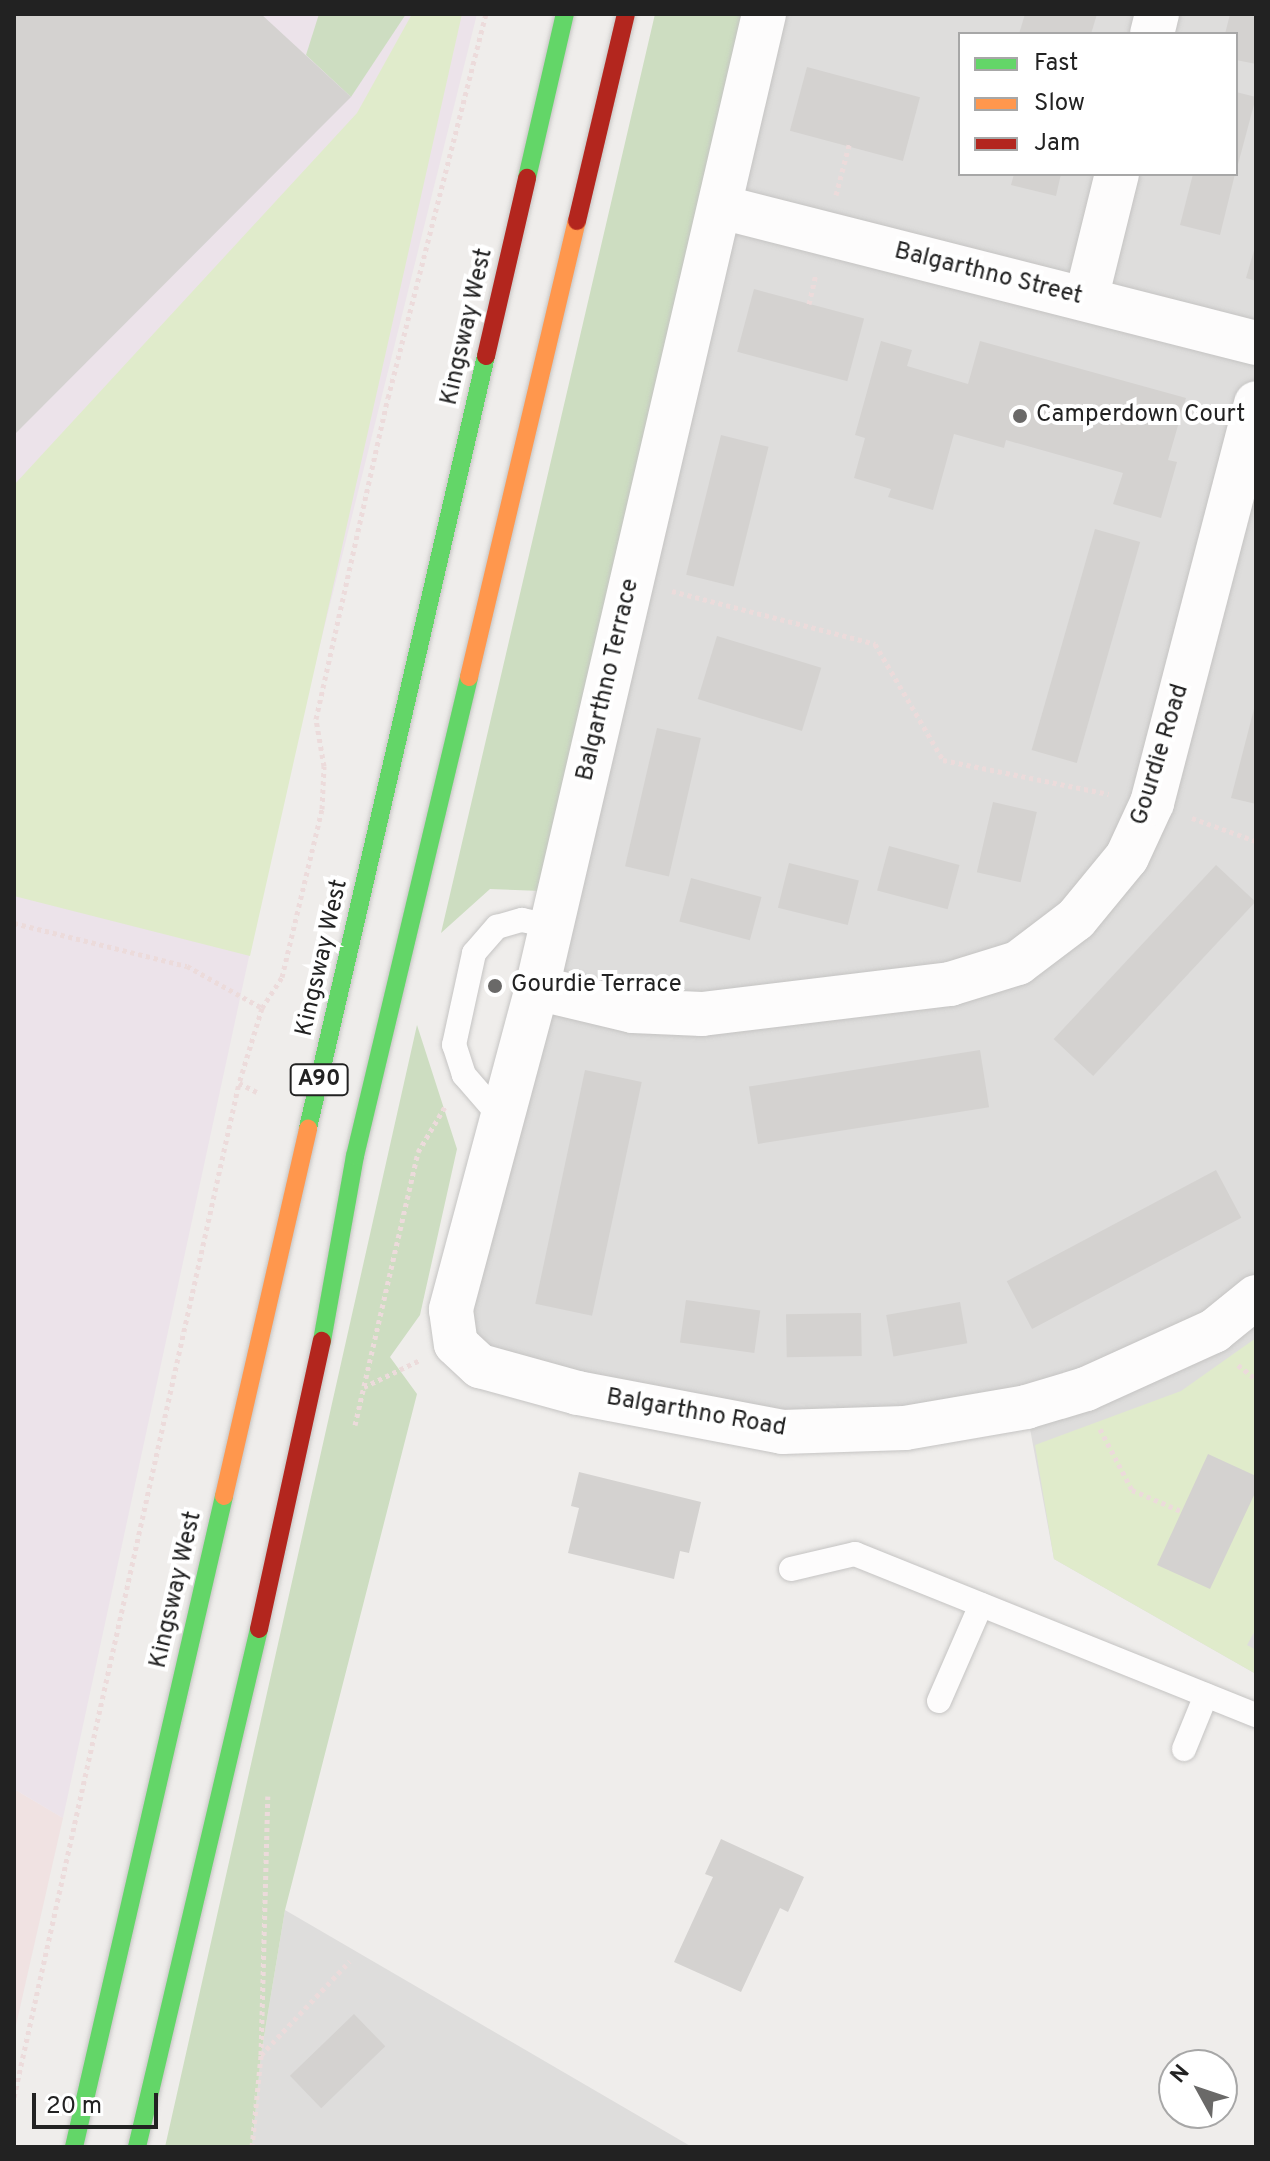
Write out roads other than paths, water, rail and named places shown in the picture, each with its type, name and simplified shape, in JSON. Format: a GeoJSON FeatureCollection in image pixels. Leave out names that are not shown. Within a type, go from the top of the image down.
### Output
{"type":"FeatureCollection","features":[{"type":"Feature","properties":{"kind":"highway","name":"Kingsway West"},"geometry":{"type":"LineString","coordinates":[[74,2147],[565,14]]}},
{"type":"Feature","properties":{"kind":"highway","name":"A90"},"geometry":{"type":"LineString","coordinates":[[137,2147],[305,1436],[355,1156],[626,14]]}},
{"type":"Feature","properties":{"kind":"street","name":"Balgarthno Terrace"},"geometry":{"type":"LineString","coordinates":[[456,1344],[451,1310],[537,988],[764,14]]}},
{"type":"Feature","properties":{"kind":"street"},"geometry":{"type":"LineString","coordinates":[[1086,299],[1117,176]]}},
{"type":"Feature","properties":{"kind":"street","name":"Balgarthno Street"},"geometry":{"type":"LineString","coordinates":[[721,207],[1256,343]]}},
{"type":"Feature","properties":{"kind":"street","name":"Gourdie Road"},"geometry":{"type":"LineString","coordinates":[[537,988],[633,1011],[702,1014],[964,980],[1018,963],[1076,919],[1127,857],[1152,803],[1256,403]]}},
{"type":"Feature","properties":{"kind":"street","name":"Balgarthno Road"},"geometry":{"type":"LineString","coordinates":[[456,1344],[480,1366],[578,1393],[782,1432],[905,1428],[1026,1407],[1086,1389],[1214,1331],[1256,1297]]}},
{"type":"Feature","properties":{"kind":"lane"},"geometry":{"type":"LineString","coordinates":[[503,1120],[464,1075],[454,1045],[474,953],[497,927],[522,920],[550,926]]}},
{"type":"Feature","properties":{"kind":"lane"},"geometry":{"type":"LineString","coordinates":[[791,1569],[855,1554],[1256,1715]]}},
{"type":"Feature","properties":{"kind":"lane"},"geometry":{"type":"LineString","coordinates":[[939,1701],[981,1605]]}},
{"type":"Feature","properties":{"kind":"lane"},"geometry":{"type":"LineString","coordinates":[[1184,1749],[1206,1695]]}},
{"type":"Feature","properties":{"kind":"place","name":"Camperdown Court"},"geometry":{"type":"Point","coordinates":[1020,416]}},
{"type":"Feature","properties":{"kind":"place","name":"Gourdie Terrace"},"geometry":{"type":"Point","coordinates":[495,986]}}]}
